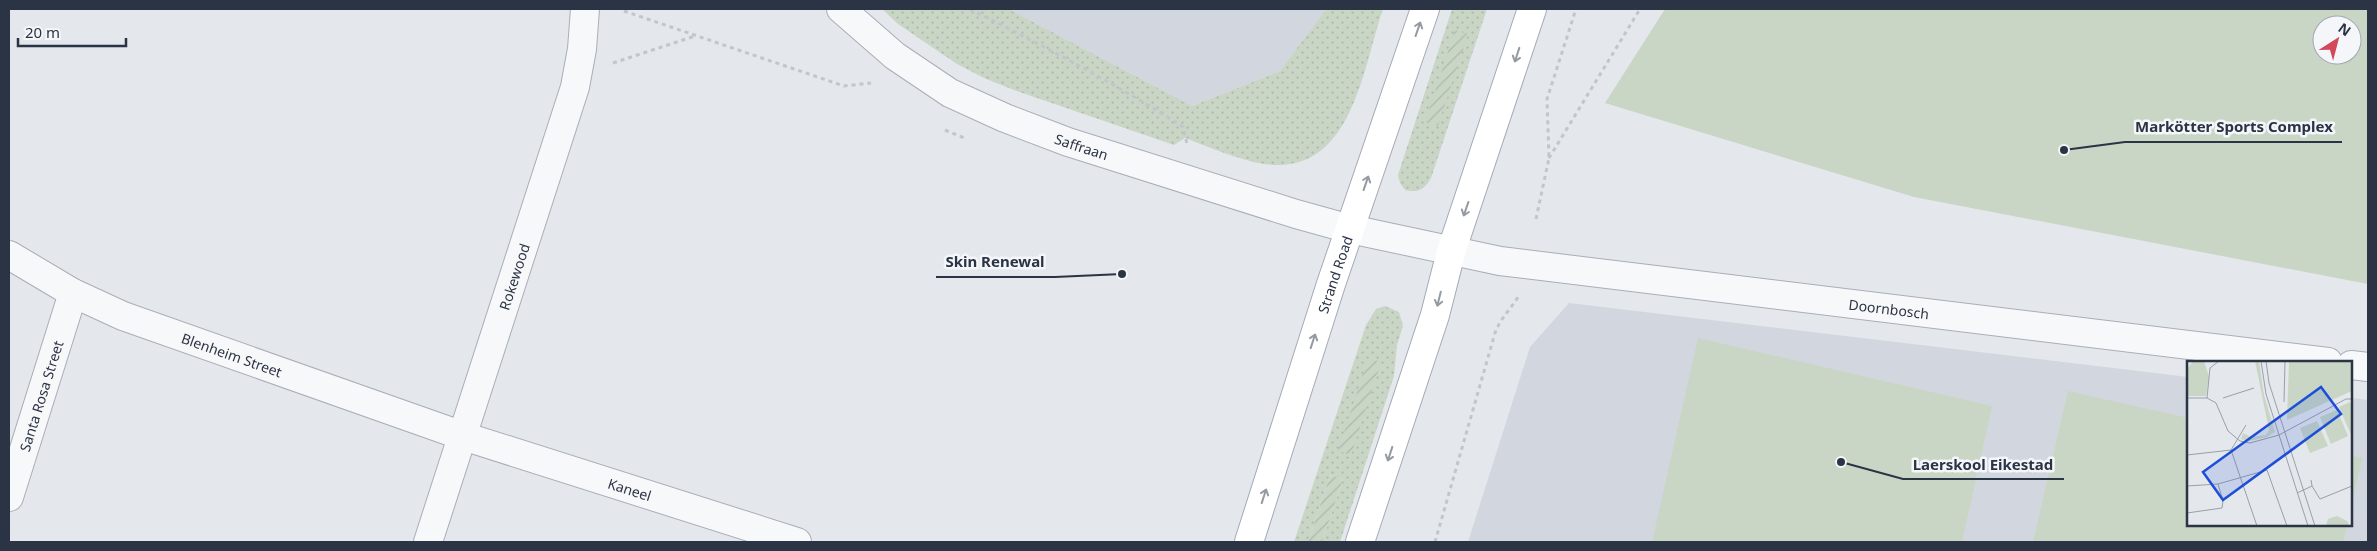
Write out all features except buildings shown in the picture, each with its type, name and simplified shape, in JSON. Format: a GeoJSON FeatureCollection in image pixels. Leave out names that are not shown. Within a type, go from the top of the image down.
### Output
{"type":"FeatureCollection","features":[{"type":"Feature","properties":{"kind":"main road","name":"Strand Road"},"geometry":{"type":"LineString","coordinates":[[1249,542],[1350,229],[1425,9]]}},
{"type":"Feature","properties":{"kind":"main road"},"geometry":{"type":"LineString","coordinates":[[1360,542],[1435,315],[1451,252],[1532,9]]}},
{"type":"Feature","properties":{"kind":"street","name":"Rokewood"},"geometry":{"type":"LineString","coordinates":[[428,542],[575,87],[582,49],[585,9]]}},
{"type":"Feature","properties":{"kind":"street","name":"Saffraan"},"geometry":{"type":"LineString","coordinates":[[841,9],[895,56],[950,93],[1005,118],[1076,145],[1296,214],[1350,229],[1451,252]]}},
{"type":"Feature","properties":{"kind":"street","name":"Doornbosch"},"geometry":{"type":"LineString","coordinates":[[1451,252],[1500,261],[2320,361]]}},
{"type":"Feature","properties":{"kind":"street","name":"Blenheim Street"},"geometry":{"type":"LineString","coordinates":[[9,255],[73,293],[123,316],[463,436]]}},
{"type":"Feature","properties":{"kind":"street","name":"Santa Rosa Street"},"geometry":{"type":"LineString","coordinates":[[9,497],[73,293]]}},
{"type":"Feature","properties":{"kind":"street"},"geometry":{"type":"LineString","coordinates":[[2352,365],[2368,367]]}},
{"type":"Feature","properties":{"kind":"street","name":"Kaneel"},"geometry":{"type":"LineString","coordinates":[[463,436],[797,542]]}},
{"type":"Feature","properties":{"kind":"path"},"geometry":{"type":"LineString","coordinates":[[970,9],[1095,74],[1150,106],[1183,127],[1187,144]]}},
{"type":"Feature","properties":{"kind":"path"},"geometry":{"type":"LineString","coordinates":[[1536,219],[1549,158],[1548,99],[1576,9]]}},
{"type":"Feature","properties":{"kind":"path"},"geometry":{"type":"LineString","coordinates":[[1549,158],[1640,9]]}},
{"type":"Feature","properties":{"kind":"path"},"geometry":{"type":"LineString","coordinates":[[624,11],[844,86],[872,83]]}},
{"type":"Feature","properties":{"kind":"path"},"geometry":{"type":"LineString","coordinates":[[606,66],[696,35]]}},
{"type":"Feature","properties":{"kind":"path"},"geometry":{"type":"LineString","coordinates":[[1435,542],[1495,333],[1500,319],[1512,307],[1518,297]]}},
{"type":"Feature","properties":{"kind":"shaded area"},"geometry":{"type":"Polygon","coordinates":[[[1009,9],[1326,9],[1280,71],[1192,106],[1009,9]]]}},
{"type":"Feature","properties":{"kind":"shaded area"},"geometry":{"type":"Polygon","coordinates":[[[1569,303],[2187,377],[2187,526],[2352,526],[2352,398],[2368,400],[2368,542],[1468,542],[1530,347],[1569,303]]]}},
{"type":"Feature","properties":{"kind":"green space"},"geometry":{"type":"Polygon","coordinates":[[[882,9],[1009,9],[1192,106],[1280,71],[1326,9],[1383,9],[1362,82],[1340,129],[1325,147],[1305,160],[1280,165],[1269,165],[1244,160],[1185,138],[1174,145],[984,78],[957,64],[898,24],[882,9]]]}},
{"type":"Feature","properties":{"kind":"green space"},"geometry":{"type":"Polygon","coordinates":[[[1452,9],[1487,9],[1431,178],[1420,190],[1405,190],[1400,183],[1398,175],[1452,9]]]}},
{"type":"Feature","properties":{"kind":"green space"},"geometry":{"type":"Polygon","coordinates":[[[1665,9],[2368,9],[2368,284],[1914,197],[1605,103],[1665,9]]]}},
{"type":"Feature","properties":{"kind":"green space"},"geometry":{"type":"Polygon","coordinates":[[[1455,30],[1468,34],[1438,126],[1425,122],[1455,30]]]}},
{"type":"Feature","properties":{"kind":"green space"},"geometry":{"type":"Polygon","coordinates":[[[1385,306],[1399,312],[1403,326],[1397,345],[1394,376],[1340,542],[1322,542],[1343,479],[1330,475],[1308,542],[1294,542],[1366,325],[1376,309],[1385,306]]]}},
{"type":"Feature","properties":{"kind":"green space"},"geometry":{"type":"Polygon","coordinates":[[[1698,338],[1992,406],[1962,542],[1652,542],[1698,338]]]}},
{"type":"Feature","properties":{"kind":"green space"},"geometry":{"type":"Polygon","coordinates":[[[1368,358],[1381,362],[1351,455],[1338,451],[1368,358]]]}},
{"type":"Feature","properties":{"kind":"green space"},"geometry":{"type":"Polygon","coordinates":[[[2068,391],[2187,418],[2187,526],[2347,526],[2343,542],[2033,542],[2068,391]]]}},
{"type":"Feature","properties":{"kind":"green space"},"geometry":{"type":"Polygon","coordinates":[[[2352,455],[2362,458],[2352,505],[2352,455]]]}},
{"type":"Feature","properties":{"kind":"green space"},"geometry":{"type":"Polygon","coordinates":[[[1330,475],[1343,479],[1322,542],[1308,542],[1330,475]]]}},
{"type":"Feature","properties":{"kind":"place","name":"Markötter Sports Complex"},"geometry":{"type":"Point","coordinates":[2064,150]}},
{"type":"Feature","properties":{"kind":"place","name":"Skin Renewal"},"geometry":{"type":"Point","coordinates":[1122,274]}},
{"type":"Feature","properties":{"kind":"place","name":"Laerskool Eikestad"},"geometry":{"type":"Point","coordinates":[1841,462]}}]}
